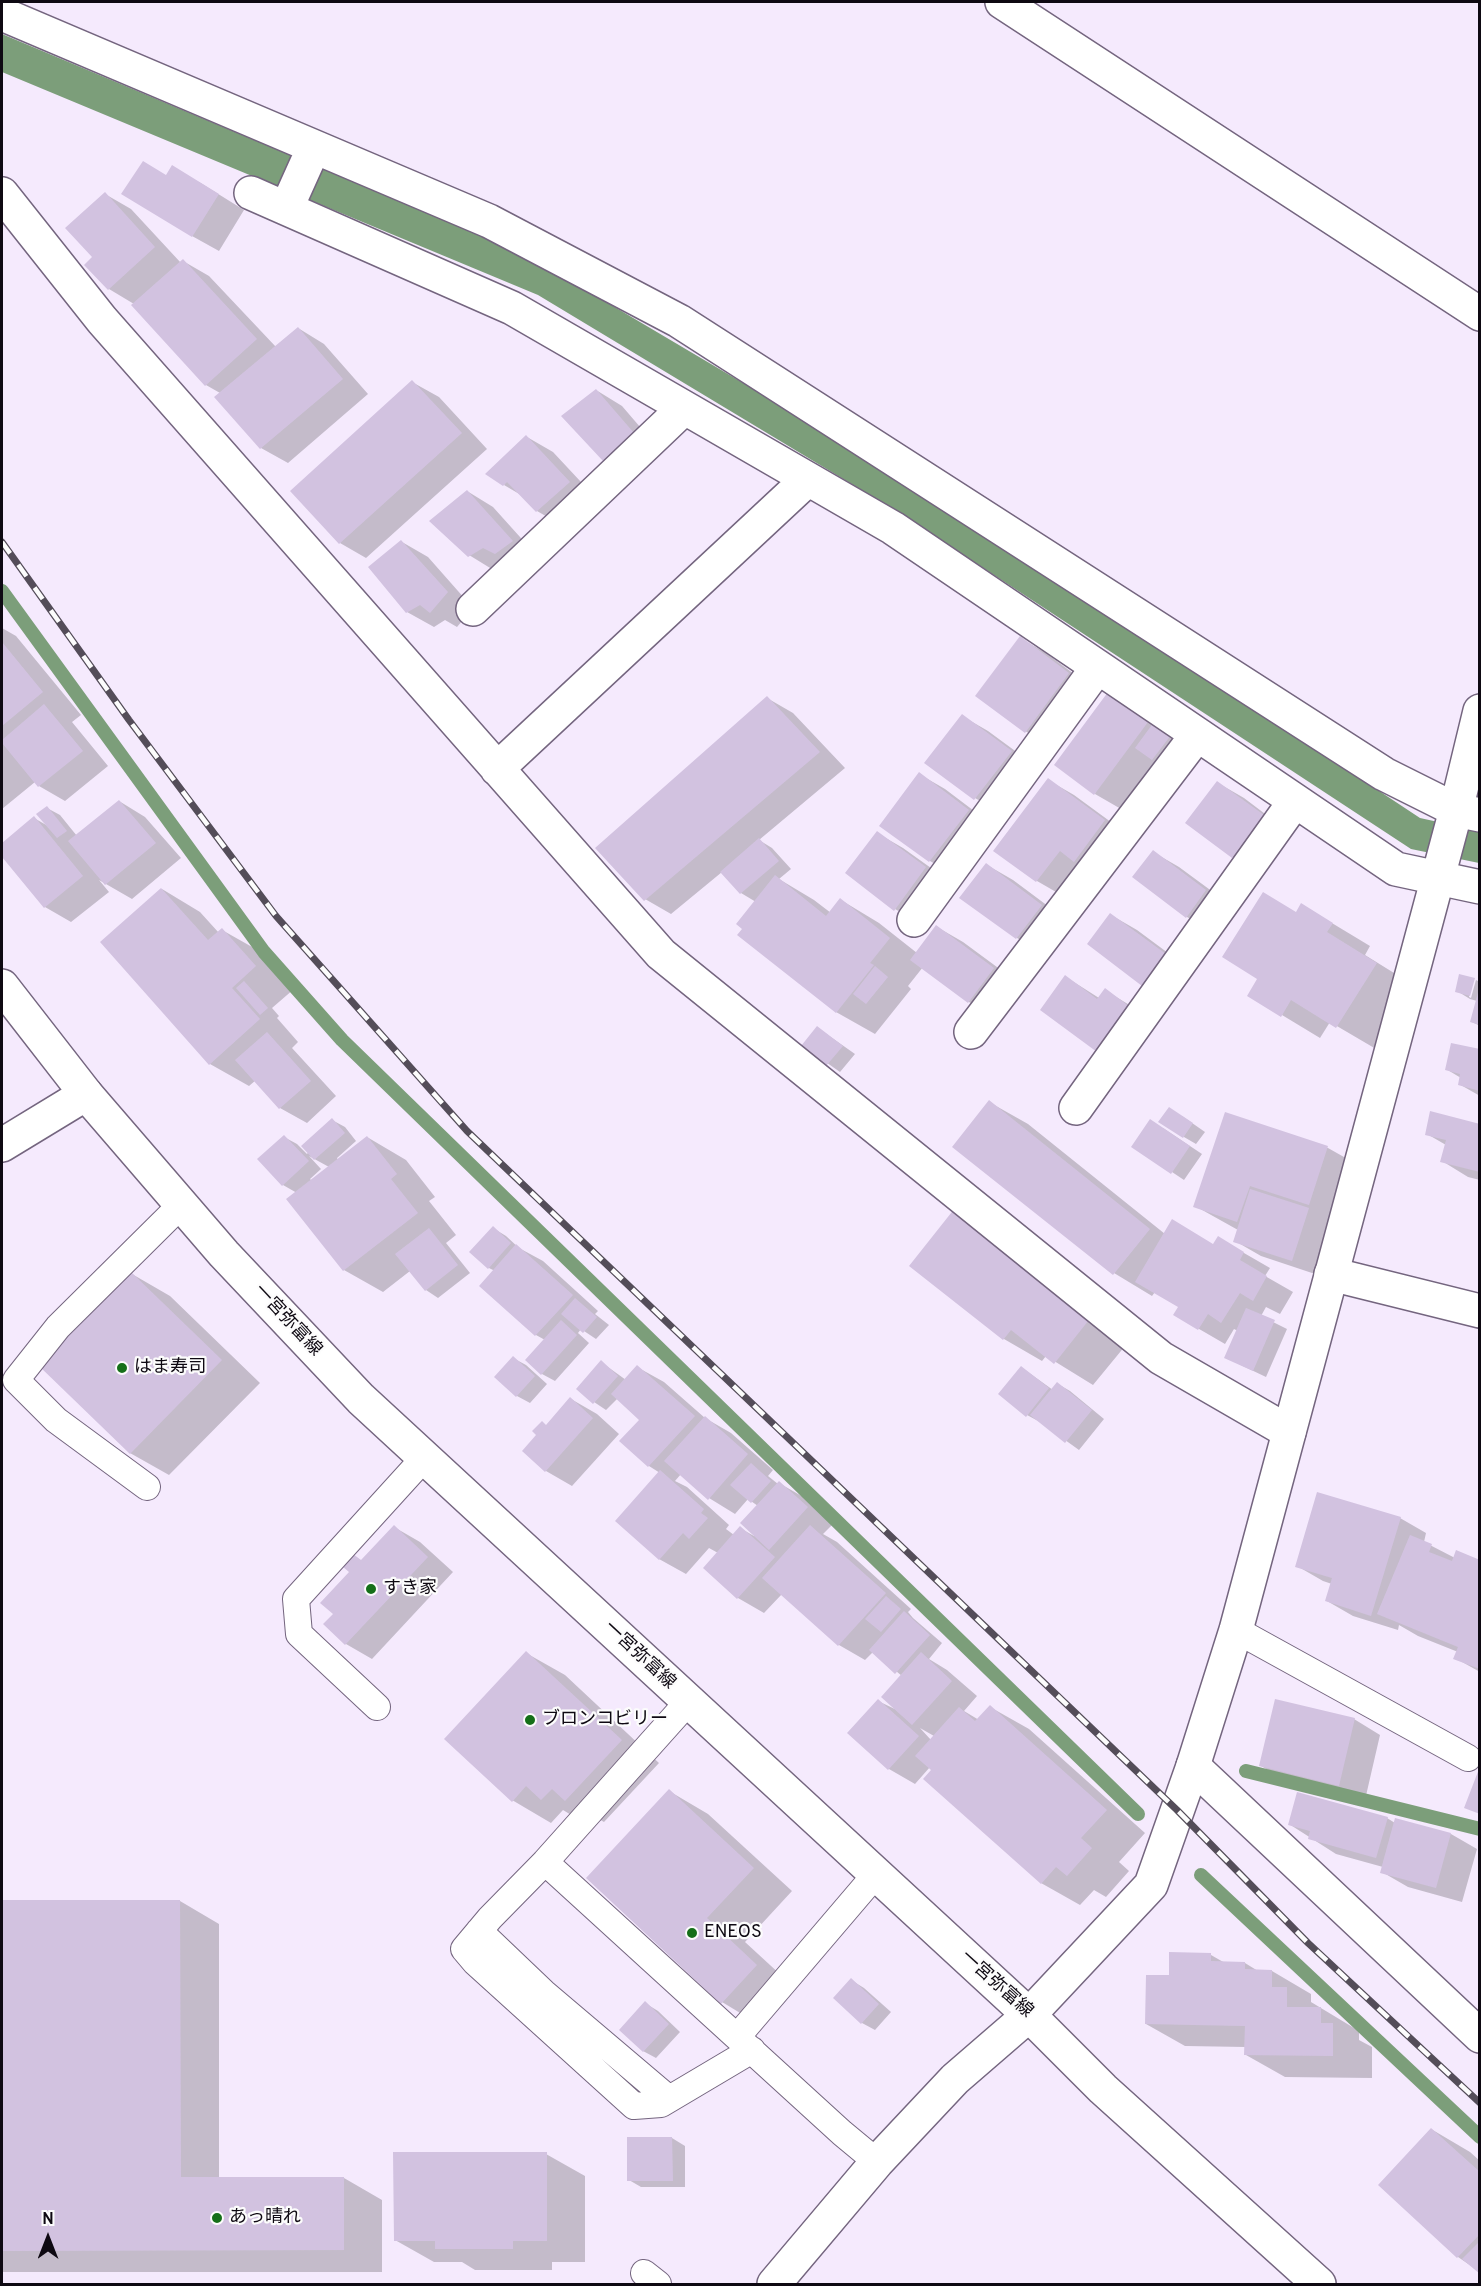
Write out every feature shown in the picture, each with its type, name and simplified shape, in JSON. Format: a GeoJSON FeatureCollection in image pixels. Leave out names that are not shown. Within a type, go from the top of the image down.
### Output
{"type":"FeatureCollection","features":[{"type":"Feature","properties":{"kind":"street"},"geometry":{"type":"LineString","coordinates":[[1002,2],[1479,314]]}},
{"type":"Feature","properties":{"kind":"street"},"geometry":{"type":"LineString","coordinates":[[2,14],[311,153],[489,221],[679,321],[1384,774],[1463,815]]}},
{"type":"Feature","properties":{"kind":"street"},"geometry":{"type":"LineString","coordinates":[[289,202],[311,153]]}},
{"type":"Feature","properties":{"kind":"street"},"geometry":{"type":"LineString","coordinates":[[251,192],[289,202],[512,308],[893,528],[1396,870],[1440,870],[1479,886]]}},
{"type":"Feature","properties":{"kind":"street"},"geometry":{"type":"LineString","coordinates":[[2,194],[102,320],[662,954],[1161,1358],[1289,1432]]}},
{"type":"Feature","properties":{"kind":"street"},"geometry":{"type":"LineString","coordinates":[[473,609],[684,408]]}},
{"type":"Feature","properties":{"kind":"street"},"geometry":{"type":"LineString","coordinates":[[497,769],[808,479]]}},
{"type":"Feature","properties":{"kind":"street"},"geometry":{"type":"LineString","coordinates":[[914,920],[1097,668]]}},
{"type":"Feature","properties":{"kind":"street"},"geometry":{"type":"LineString","coordinates":[[774,2284],[876,2162],[955,2079],[1029,2015],[1151,1885],[1193,1766],[1236,1630],[1440,870],[1463,815],[1479,711]]}},
{"type":"Feature","properties":{"kind":"street"},"geometry":{"type":"LineString","coordinates":[[971,1032],[1197,735]]}},
{"type":"Feature","properties":{"kind":"street"},"geometry":{"type":"LineString","coordinates":[[1076,1108],[1295,801]]}},
{"type":"Feature","properties":{"kind":"street","name":"一宮弥富線"},"geometry":{"type":"LineString","coordinates":[[2,986],[86,1094],[181,1205],[224,1254],[361,1399],[1029,2015],[1103,2089],[1319,2284]]}},
{"type":"Feature","properties":{"kind":"street"},"geometry":{"type":"LineString","coordinates":[[2,1145],[86,1094]]}},
{"type":"Feature","properties":{"kind":"street"},"geometry":{"type":"LineString","coordinates":[[1331,1274],[1479,1311]]}},
{"type":"Feature","properties":{"kind":"street"},"geometry":{"type":"LineString","coordinates":[[1193,1766],[1479,2036]]}},
{"type":"Feature","properties":{"kind":"lane"},"geometry":{"type":"LineString","coordinates":[[147,1487],[56,1420],[16,1380],[58,1327],[181,1205]]}},
{"type":"Feature","properties":{"kind":"lane"},"geometry":{"type":"LineString","coordinates":[[376,1707],[299,1634],[296,1599],[424,1457]]}},
{"type":"Feature","properties":{"kind":"lane"},"geometry":{"type":"LineString","coordinates":[[1236,1630],[1468,1758]]}},
{"type":"Feature","properties":{"kind":"lane"},"geometry":{"type":"LineString","coordinates":[[688,1702],[464,1949],[475,1962],[634,2106],[661,2104],[744,2044],[876,1874]]}},
{"type":"Feature","properties":{"kind":"lane"},"geometry":{"type":"LineString","coordinates":[[545,1862],[876,2162]]}},
{"type":"Feature","properties":{"kind":"shaded area"},"geometry":{"type":"Polygon","coordinates":[[[2,34],[525,254],[924,490],[1420,818],[1479,831],[1479,863],[1411,849],[898,512],[538,295],[2,72],[2,34]]]}},
{"type":"Feature","properties":{"kind":"building"},"geometry":{"type":"Polygon","coordinates":[[[143,161],[166,175],[172,165],[219,194],[192,237],[121,194],[143,161]]]}},
{"type":"Feature","properties":{"kind":"building"},"geometry":{"type":"Polygon","coordinates":[[[105,192],[155,247],[108,290],[84,265],[92,257],[65,228],[105,192]]]}},
{"type":"Feature","properties":{"kind":"building"},"geometry":{"type":"Polygon","coordinates":[[[183,259],[257,339],[205,386],[131,305],[183,259]]]}},
{"type":"Feature","properties":{"kind":"building"},"geometry":{"type":"Polygon","coordinates":[[[298,327],[343,379],[260,449],[214,397],[298,327]]]}},
{"type":"Feature","properties":{"kind":"building"},"geometry":{"type":"Polygon","coordinates":[[[412,380],[462,433],[339,544],[290,491],[412,380]]]}},
{"type":"Feature","properties":{"kind":"building"},"geometry":{"type":"Polygon","coordinates":[[[596,389],[634,433],[603,461],[561,416],[596,389]]]}},
{"type":"Feature","properties":{"kind":"building"},"geometry":{"type":"Polygon","coordinates":[[[526,435],[570,482],[536,512],[507,482],[503,486],[485,474],[526,435]]]}},
{"type":"Feature","properties":{"kind":"building"},"geometry":{"type":"Polygon","coordinates":[[[467,490],[513,541],[495,554],[483,548],[468,557],[429,521],[467,490]]]}},
{"type":"Feature","properties":{"kind":"building"},"geometry":{"type":"Polygon","coordinates":[[[401,540],[448,592],[430,613],[420,605],[406,613],[368,567],[401,540]]]}},
{"type":"Feature","properties":{"kind":"building"},"geometry":{"type":"Polygon","coordinates":[[[1020,636],[1069,673],[1025,733],[975,696],[1020,636]]]}},
{"type":"Feature","properties":{"kind":"building"},"geometry":{"type":"Polygon","coordinates":[[[2,642],[43,692],[2,726],[2,642]]]}},
{"type":"Feature","properties":{"kind":"building"},"geometry":{"type":"Polygon","coordinates":[[[1108,692],[1148,722],[1094,795],[1054,765],[1108,692]]]}},
{"type":"Feature","properties":{"kind":"building"},"geometry":{"type":"Polygon","coordinates":[[[767,696],[820,752],[644,901],[595,848],[767,696]]]}},
{"type":"Feature","properties":{"kind":"building"},"geometry":{"type":"Polygon","coordinates":[[[44,704],[83,751],[38,787],[2,743],[2,740],[44,704]]]}},
{"type":"Feature","properties":{"kind":"building"},"geometry":{"type":"Polygon","coordinates":[[[962,714],[1012,751],[974,800],[924,763],[962,714]]]}},
{"type":"Feature","properties":{"kind":"building"},"geometry":{"type":"Polygon","coordinates":[[[1154,722],[1171,735],[1152,760],[1135,748],[1154,722]]]}},
{"type":"Feature","properties":{"kind":"building"},"geometry":{"type":"Polygon","coordinates":[[[919,772],[969,810],[929,862],[879,826],[919,772]]]}},
{"type":"Feature","properties":{"kind":"building"},"geometry":{"type":"Polygon","coordinates":[[[1048,778],[1105,820],[1074,862],[1060,851],[1036,882],[993,851],[1048,778]]]}},
{"type":"Feature","properties":{"kind":"building"},"geometry":{"type":"Polygon","coordinates":[[[1217,781],[1264,815],[1232,858],[1185,823],[1217,781]]]}},
{"type":"Feature","properties":{"kind":"building"},"geometry":{"type":"Polygon","coordinates":[[[119,800],[156,843],[105,885],[68,841],[119,800]]]}},
{"type":"Feature","properties":{"kind":"building"},"geometry":{"type":"Polygon","coordinates":[[[47,806],[67,831],[57,838],[36,814],[47,806]]]}},
{"type":"Feature","properties":{"kind":"building"},"geometry":{"type":"Polygon","coordinates":[[[34,816],[83,876],[44,908],[2,857],[2,843],[34,816]]]}},
{"type":"Feature","properties":{"kind":"building"},"geometry":{"type":"Polygon","coordinates":[[[877,831],[926,867],[894,911],[845,873],[877,831]]]}},
{"type":"Feature","properties":{"kind":"building"},"geometry":{"type":"Polygon","coordinates":[[[759,838],[779,861],[740,894],[720,872],[759,838]]]}},
{"type":"Feature","properties":{"kind":"building"},"geometry":{"type":"Polygon","coordinates":[[[1153,850],[1206,890],[1186,918],[1132,877],[1153,850]]]}},
{"type":"Feature","properties":{"kind":"building"},"geometry":{"type":"Polygon","coordinates":[[[986,863],[1042,905],[1016,939],[959,898],[986,863]]]}},
{"type":"Feature","properties":{"kind":"building"},"geometry":{"type":"Polygon","coordinates":[[[775,875],[826,916],[840,898],[890,938],[870,963],[874,965],[836,1013],[737,935],[742,929],[736,924],[775,875]]]}},
{"type":"Feature","properties":{"kind":"building"},"geometry":{"type":"Polygon","coordinates":[[[161,888],[208,940],[222,928],[256,966],[232,988],[260,1019],[209,1065],[100,942],[161,888]]]}},
{"type":"Feature","properties":{"kind":"building"},"geometry":{"type":"Polygon","coordinates":[[[1263,892],[1296,912],[1301,903],[1333,923],[1327,932],[1377,963],[1336,1028],[1291,1000],[1281,1017],[1247,996],[1257,979],[1222,957],[1263,892]]]}},
{"type":"Feature","properties":{"kind":"building"},"geometry":{"type":"Polygon","coordinates":[[[1110,913],[1166,954],[1142,986],[1087,944],[1110,913]]]}},
{"type":"Feature","properties":{"kind":"building"},"geometry":{"type":"Polygon","coordinates":[[[936,925],[994,968],[968,1003],[910,960],[936,925]]]}},
{"type":"Feature","properties":{"kind":"building"},"geometry":{"type":"Polygon","coordinates":[[[875,966],[888,977],[866,1004],[853,994],[875,966]]]}},
{"type":"Feature","properties":{"kind":"building"},"geometry":{"type":"Polygon","coordinates":[[[1459,974],[1475,978],[1470,996],[1455,992],[1459,974]]]}},
{"type":"Feature","properties":{"kind":"building"},"geometry":{"type":"Polygon","coordinates":[[[1065,975],[1097,999],[1105,988],[1130,1007],[1097,1052],[1040,1010],[1065,975]]]}},
{"type":"Feature","properties":{"kind":"building"},"geometry":{"type":"Polygon","coordinates":[[[244,981],[268,1008],[260,1015],[236,988],[244,981]]]}},
{"type":"Feature","properties":{"kind":"building"},"geometry":{"type":"Polygon","coordinates":[[[1480,989],[1480,1025],[1470,1022],[1480,989]]]}},
{"type":"Feature","properties":{"kind":"building"},"geometry":{"type":"Polygon","coordinates":[[[817,1026],[843,1046],[826,1066],[801,1046],[817,1026]]]}},
{"type":"Feature","properties":{"kind":"building"},"geometry":{"type":"Polygon","coordinates":[[[267,1032],[311,1081],[279,1109],[235,1060],[267,1032]]]}},
{"type":"Feature","properties":{"kind":"building"},"geometry":{"type":"Polygon","coordinates":[[[1451,1043],[1480,1049],[1480,1091],[1458,1085],[1460,1074],[1445,1070],[1451,1043]]]}},
{"type":"Feature","properties":{"kind":"building"},"geometry":{"type":"Polygon","coordinates":[[[989,1100],[1150,1229],[1113,1275],[952,1147],[989,1100]]]}},
{"type":"Feature","properties":{"kind":"building"},"geometry":{"type":"Polygon","coordinates":[[[1169,1107],[1193,1123],[1183,1138],[1158,1122],[1169,1107]]]}},
{"type":"Feature","properties":{"kind":"building"},"geometry":{"type":"Polygon","coordinates":[[[1430,1111],[1480,1124],[1480,1172],[1440,1162],[1446,1140],[1425,1135],[1430,1111]]]}},
{"type":"Feature","properties":{"kind":"building"},"geometry":{"type":"Polygon","coordinates":[[[1225,1112],[1328,1146],[1309,1205],[1250,1186],[1237,1222],[1193,1207],[1225,1112]]]}},
{"type":"Feature","properties":{"kind":"building"},"geometry":{"type":"Polygon","coordinates":[[[332,1118],[345,1133],[314,1160],[301,1146],[332,1118]]]}},
{"type":"Feature","properties":{"kind":"building"},"geometry":{"type":"Polygon","coordinates":[[[1150,1119],[1190,1146],[1171,1174],[1131,1147],[1150,1119]]]}},
{"type":"Feature","properties":{"kind":"building"},"geometry":{"type":"Polygon","coordinates":[[[284,1135],[309,1161],[282,1186],[257,1159],[284,1135]]]}},
{"type":"Feature","properties":{"kind":"building"},"geometry":{"type":"Polygon","coordinates":[[[367,1136],[397,1174],[391,1179],[418,1213],[343,1271],[286,1199],[367,1136]]]}},
{"type":"Feature","properties":{"kind":"building"},"geometry":{"type":"Polygon","coordinates":[[[1250,1189],[1309,1208],[1292,1261],[1233,1242],[1250,1189]]]}},
{"type":"Feature","properties":{"kind":"building"},"geometry":{"type":"Polygon","coordinates":[[[955,1208],[1092,1316],[1054,1364],[1011,1330],[1003,1340],[909,1266],[955,1208]]]}},
{"type":"Feature","properties":{"kind":"building"},"geometry":{"type":"Polygon","coordinates":[[[1172,1219],[1213,1244],[1218,1236],[1244,1252],[1240,1260],[1267,1276],[1253,1301],[1240,1293],[1221,1323],[1208,1314],[1198,1330],[1173,1315],[1178,1307],[1135,1282],[1172,1219]]]}},
{"type":"Feature","properties":{"kind":"building"},"geometry":{"type":"Polygon","coordinates":[[[493,1226],[511,1243],[488,1269],[469,1252],[493,1226]]]}},
{"type":"Feature","properties":{"kind":"building"},"geometry":{"type":"Polygon","coordinates":[[[429,1228],[458,1265],[425,1291],[395,1254],[429,1228]]]}},
{"type":"Feature","properties":{"kind":"building"},"geometry":{"type":"Polygon","coordinates":[[[516,1244],[573,1295],[535,1336],[479,1286],[516,1244]]]}},
{"type":"Feature","properties":{"kind":"building"},"geometry":{"type":"Polygon","coordinates":[[[131,1272],[222,1360],[130,1454],[39,1366],[131,1272]]]}},
{"type":"Feature","properties":{"kind":"building"},"geometry":{"type":"Polygon","coordinates":[[[575,1298],[597,1317],[583,1333],[561,1314],[575,1298]]]}},
{"type":"Feature","properties":{"kind":"building"},"geometry":{"type":"Polygon","coordinates":[[[1246,1308],[1275,1320],[1253,1371],[1224,1358],[1246,1308]]]}},
{"type":"Feature","properties":{"kind":"building"},"geometry":{"type":"Polygon","coordinates":[[[561,1320],[577,1335],[541,1375],[525,1360],[561,1320]]]}},
{"type":"Feature","properties":{"kind":"building"},"geometry":{"type":"Polygon","coordinates":[[[513,1356],[535,1376],[516,1397],[494,1377],[513,1356]]]}},
{"type":"Feature","properties":{"kind":"building"},"geometry":{"type":"Polygon","coordinates":[[[601,1360],[618,1376],[593,1404],[576,1389],[601,1360]]]}},
{"type":"Feature","properties":{"kind":"building"},"geometry":{"type":"Polygon","coordinates":[[[637,1365],[695,1416],[648,1467],[619,1441],[639,1420],[611,1394],[637,1365]]]}},
{"type":"Feature","properties":{"kind":"building"},"geometry":{"type":"Polygon","coordinates":[[[1021,1366],[1049,1388],[1026,1417],[998,1394],[1021,1366]]]}},
{"type":"Feature","properties":{"kind":"building"},"geometry":{"type":"Polygon","coordinates":[[[1057,1382],[1092,1410],[1065,1443],[1030,1415],[1057,1382]]]}},
{"type":"Feature","properties":{"kind":"building"},"geometry":{"type":"Polygon","coordinates":[[[570,1397],[593,1418],[545,1472],[522,1451],[536,1435],[532,1431],[542,1421],[546,1425],[570,1397]]]}},
{"type":"Feature","properties":{"kind":"building"},"geometry":{"type":"Polygon","coordinates":[[[705,1416],[748,1454],[708,1500],[664,1461],[705,1416]]]}},
{"type":"Feature","properties":{"kind":"building"},"geometry":{"type":"Polygon","coordinates":[[[751,1463],[771,1481],[751,1503],[730,1485],[751,1463]]]}},
{"type":"Feature","properties":{"kind":"building"},"geometry":{"type":"Polygon","coordinates":[[[660,1470],[704,1509],[701,1513],[708,1518],[689,1539],[683,1533],[659,1560],[615,1521],[660,1470]]]}},
{"type":"Feature","properties":{"kind":"building"},"geometry":{"type":"Polygon","coordinates":[[[779,1481],[808,1507],[769,1550],[740,1523],[779,1481]]]}},
{"type":"Feature","properties":{"kind":"building"},"geometry":{"type":"Polygon","coordinates":[[[1317,1492],[1401,1517],[1371,1616],[1325,1601],[1332,1578],[1295,1567],[1317,1492]]]}},
{"type":"Feature","properties":{"kind":"building"},"geometry":{"type":"Polygon","coordinates":[[[394,1525],[428,1557],[345,1645],[323,1624],[333,1614],[320,1603],[349,1572],[342,1566],[353,1554],[361,1560],[394,1525]]]}},
{"type":"Feature","properties":{"kind":"building"},"geometry":{"type":"Polygon","coordinates":[[[810,1525],[886,1593],[838,1646],[762,1578],[810,1525]]]}},
{"type":"Feature","properties":{"kind":"building"},"geometry":{"type":"Polygon","coordinates":[[[740,1526],[775,1557],[737,1599],[703,1568],[740,1526]]]}},
{"type":"Feature","properties":{"kind":"building"},"geometry":{"type":"Polygon","coordinates":[[[1410,1535],[1432,1544],[1429,1552],[1452,1561],[1456,1550],[1480,1560],[1480,1669],[1453,1659],[1458,1647],[1377,1614],[1410,1535]]]}},
{"type":"Feature","properties":{"kind":"building"},"geometry":{"type":"Polygon","coordinates":[[[886,1596],[901,1609],[881,1632],[865,1619],[886,1596]]]}},
{"type":"Feature","properties":{"kind":"building"},"geometry":{"type":"Polygon","coordinates":[[[904,1611],[930,1635],[895,1674],[869,1650],[904,1611]]]}},
{"type":"Feature","properties":{"kind":"building"},"geometry":{"type":"Polygon","coordinates":[[[526,1651],[622,1740],[565,1801],[552,1789],[541,1800],[526,1786],[512,1802],[444,1739],[526,1651]]]}},
{"type":"Feature","properties":{"kind":"building"},"geometry":{"type":"Polygon","coordinates":[[[921,1652],[952,1681],[912,1725],[881,1697],[921,1652]]]}},
{"type":"Feature","properties":{"kind":"building"},"geometry":{"type":"Polygon","coordinates":[[[878,1699],[919,1736],[888,1770],[847,1733],[878,1699]]]}},
{"type":"Feature","properties":{"kind":"building"},"geometry":{"type":"Polygon","coordinates":[[[1275,1699],[1355,1718],[1339,1786],[1259,1766],[1275,1699]]]}},
{"type":"Feature","properties":{"kind":"building"},"geometry":{"type":"Polygon","coordinates":[[[990,1705],[1107,1810],[1081,1838],[1092,1848],[1067,1876],[1056,1867],[1041,1884],[923,1779],[931,1770],[915,1756],[959,1707],[975,1721],[990,1705]]]}},
{"type":"Feature","properties":{"kind":"building"},"geometry":{"type":"Polygon","coordinates":[[[1480,1769],[1480,1814],[1464,1808],[1480,1769]]]}},
{"type":"Feature","properties":{"kind":"building"},"geometry":{"type":"Polygon","coordinates":[[[669,1789],[754,1868],[707,1918],[757,1965],[721,2004],[586,1878],[669,1789]]]}},
{"type":"Feature","properties":{"kind":"building"},"geometry":{"type":"Polygon","coordinates":[[[1297,1792],[1388,1817],[1376,1858],[1308,1839],[1310,1831],[1288,1825],[1297,1792]]]}},
{"type":"Feature","properties":{"kind":"building"},"geometry":{"type":"Polygon","coordinates":[[[1395,1818],[1451,1833],[1436,1888],[1380,1873],[1395,1818]]]}},
{"type":"Feature","properties":{"kind":"building"},"geometry":{"type":"Polygon","coordinates":[[[2,1900],[180,1900],[181,2177],[344,2177],[344,2250],[2,2251],[2,1900]]]}},
{"type":"Feature","properties":{"kind":"building"},"geometry":{"type":"Polygon","coordinates":[[[1169,1952],[1211,1953],[1211,1961],[1245,1962],[1245,1969],[1272,1970],[1272,1987],[1287,1987],[1287,2007],[1321,2007],[1321,2023],[1333,2023],[1333,2056],[1244,2055],[1245,2026],[1145,2024],[1146,1975],[1169,1975],[1169,1952]]]}},
{"type":"Feature","properties":{"kind":"building"},"geometry":{"type":"Polygon","coordinates":[[[851,1978],[879,2004],[861,2024],[833,1998],[851,1978]]]}},
{"type":"Feature","properties":{"kind":"building"},"geometry":{"type":"Polygon","coordinates":[[[645,2001],[669,2024],[643,2052],[619,2030],[645,2001]]]}},
{"type":"Feature","properties":{"kind":"building"},"geometry":{"type":"Polygon","coordinates":[[[1431,2128],[1480,2172],[1480,2234],[1457,2258],[1378,2185],[1431,2128]]]}},
{"type":"Feature","properties":{"kind":"building"},"geometry":{"type":"Polygon","coordinates":[[[627,2137],[672,2137],[673,2181],[627,2181],[627,2137]]]}},
{"type":"Feature","properties":{"kind":"building"},"geometry":{"type":"Polygon","coordinates":[[[393,2152],[547,2152],[547,2241],[513,2241],[513,2249],[435,2249],[435,2241],[394,2241],[393,2152]]]}},
{"type":"Feature","properties":{"kind":"building"},"geometry":{"type":"Polygon","coordinates":[[[1480,2241],[1480,2274],[1462,2259],[1480,2241]]]}},
{"type":"Feature","properties":{"kind":"waterway"},"geometry":{"type":"LineString","coordinates":[[2,591],[264,952],[342,1040],[1138,1814]]}},
{"type":"Feature","properties":{"kind":"waterway"},"geometry":{"type":"LineString","coordinates":[[1246,1771],[1480,1829]]}},
{"type":"Feature","properties":{"kind":"waterway"},"geometry":{"type":"LineString","coordinates":[[1201,1875],[1480,2137]]}},
{"type":"Feature","properties":{"kind":"railway"},"geometry":{"type":"LineString","coordinates":[[2,542],[129,720],[276,916],[467,1131],[1177,1810],[1308,1943],[1480,2103]]}},
{"type":"Feature","properties":{"kind":"place","name":"はま寿司"},"geometry":{"type":"Point","coordinates":[122,1368]}},
{"type":"Feature","properties":{"kind":"place","name":"すき家"},"geometry":{"type":"Point","coordinates":[371,1589]}},
{"type":"Feature","properties":{"kind":"place","name":"ブロンコビリー"},"geometry":{"type":"Point","coordinates":[530,1720]}},
{"type":"Feature","properties":{"kind":"place","name":"ENEOS"},"geometry":{"type":"Point","coordinates":[692,1933]}},
{"type":"Feature","properties":{"kind":"place","name":"あっ晴れ"},"geometry":{"type":"Point","coordinates":[217,2218]}}]}
